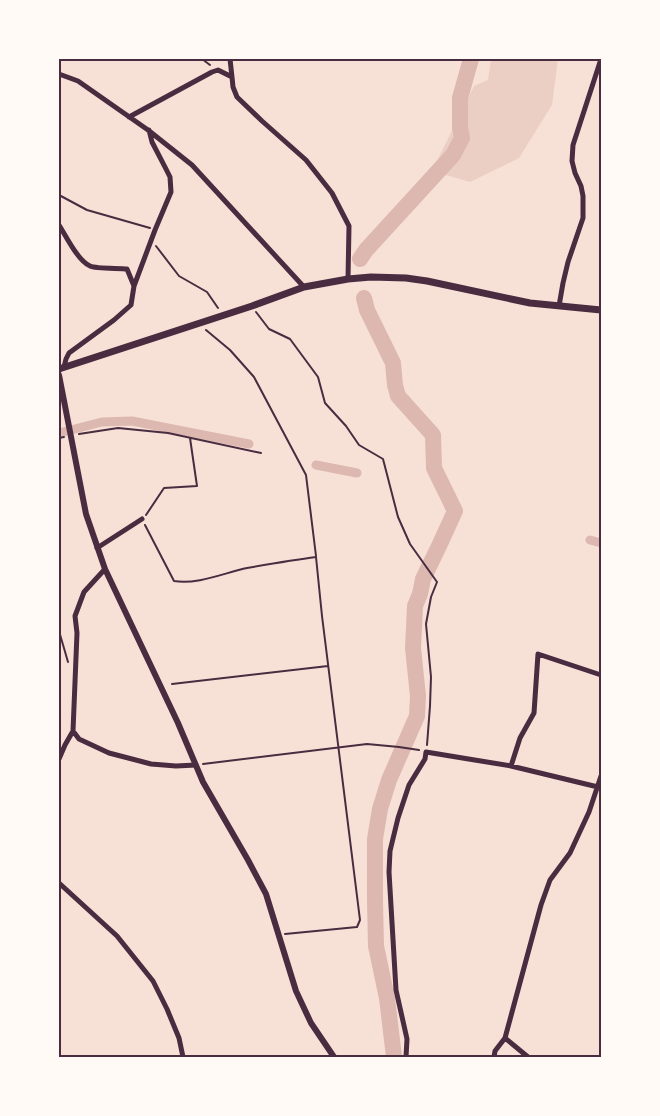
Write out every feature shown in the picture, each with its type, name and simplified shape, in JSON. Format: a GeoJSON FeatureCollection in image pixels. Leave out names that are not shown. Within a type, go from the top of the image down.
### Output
{"type":"FeatureCollection","features":[{"type":"Feature","properties":{"kind":"main road"},"geometry":{"type":"LineString","coordinates":[[61,368],[252,306],[304,287],[348,279],[371,277],[406,278],[530,303],[601,310]]}},
{"type":"Feature","properties":{"kind":"street"},"geometry":{"type":"LineString","coordinates":[[230,59],[233,87],[237,97],[306,160],[332,193],[349,226],[348,279]]}},
{"type":"Feature","properties":{"kind":"street"},"geometry":{"type":"LineString","coordinates":[[559,306],[568,262],[583,218],[583,196],[572,161],[573,145],[601,59]]}},
{"type":"Feature","properties":{"kind":"street"},"geometry":{"type":"LineString","coordinates":[[130,116],[212,72],[218,70],[232,77]]}},
{"type":"Feature","properties":{"kind":"street"},"geometry":{"type":"LineString","coordinates":[[59,74],[78,81],[130,116],[192,165],[304,287]]}},
{"type":"Feature","properties":{"kind":"street"},"geometry":{"type":"LineString","coordinates":[[61,368],[69,353],[131,305],[134,286],[171,192],[170,177],[148,130]]}},
{"type":"Feature","properties":{"kind":"street"},"geometry":{"type":"LineString","coordinates":[[59,225],[77,255],[84,262],[91,267],[126,269],[134,286]]}},
{"type":"Feature","properties":{"kind":"street"},"geometry":{"type":"LineString","coordinates":[[59,375],[86,514],[105,569],[178,723],[203,782],[266,894],[296,991],[312,1023],[334,1057]]}},
{"type":"Feature","properties":{"kind":"street"},"geometry":{"type":"LineString","coordinates":[[97,548],[142,519]]}},
{"type":"Feature","properties":{"kind":"street"},"geometry":{"type":"LineString","coordinates":[[59,759],[73,731],[77,633],[75,616],[84,592],[105,569]]}},
{"type":"Feature","properties":{"kind":"street"},"geometry":{"type":"LineString","coordinates":[[511,766],[520,738],[534,713],[538,654],[601,676]]}},
{"type":"Feature","properties":{"kind":"street"},"geometry":{"type":"LineString","coordinates":[[73,731],[80,739],[109,753],[151,764],[196,765]]}},
{"type":"Feature","properties":{"kind":"street"},"geometry":{"type":"LineString","coordinates":[[406,1057],[407,1039],[396,990],[389,872],[390,851],[409,785],[425,758],[426,752],[511,766],[598,787]]}},
{"type":"Feature","properties":{"kind":"street"},"geometry":{"type":"LineString","coordinates":[[494,1057],[495,1051],[505,1038],[541,905],[550,880],[570,853],[589,812],[601,776]]}},
{"type":"Feature","properties":{"kind":"street"},"geometry":{"type":"LineString","coordinates":[[59,883],[117,936],[153,981],[180,1038],[183,1057]]}},
{"type":"Feature","properties":{"kind":"street"},"geometry":{"type":"LineString","coordinates":[[505,1038],[528,1057]]}},
{"type":"Feature","properties":{"kind":"path"},"geometry":{"type":"LineString","coordinates":[[59,195],[87,210],[155,230]]}},
{"type":"Feature","properties":{"kind":"path"},"geometry":{"type":"LineString","coordinates":[[152,240],[179,276],[207,292],[222,316]]}},
{"type":"Feature","properties":{"kind":"path"},"geometry":{"type":"LineString","coordinates":[[252,306],[268,329],[290,339],[318,377],[325,403],[346,426],[359,445],[383,459],[398,517],[410,544],[438,582],[431,598],[426,624],[431,677],[426,752]]}},
{"type":"Feature","properties":{"kind":"path"},"geometry":{"type":"LineString","coordinates":[[199,323],[230,350],[254,377],[306,475],[360,920],[357,927],[278,935]]}},
{"type":"Feature","properties":{"kind":"path"},"geometry":{"type":"LineString","coordinates":[[71,436],[118,428],[168,433],[261,453]]}},
{"type":"Feature","properties":{"kind":"path"},"geometry":{"type":"LineString","coordinates":[[190,438],[198,486],[164,488],[142,519],[174,581],[192,581],[247,568],[316,557]]}},
{"type":"Feature","properties":{"kind":"path"},"geometry":{"type":"LineString","coordinates":[[59,631],[70,667],[75,674]]}},
{"type":"Feature","properties":{"kind":"path"},"geometry":{"type":"LineString","coordinates":[[172,684],[328,666]]}},
{"type":"Feature","properties":{"kind":"path"},"geometry":{"type":"LineString","coordinates":[[196,765],[367,744],[414,749]]}},
{"type":"Feature","properties":{"kind":"shaded area"},"geometry":{"type":"Polygon","coordinates":[[[491,59],[558,59],[552,105],[519,158],[470,182],[432,171],[474,86],[488,80],[491,59]]]}},
{"type":"Feature","properties":{"kind":"waterway"},"geometry":{"type":"LineString","coordinates":[[360,259],[366,250],[453,155],[462,138],[460,98],[471,59]]}},
{"type":"Feature","properties":{"kind":"waterway"},"geometry":{"type":"LineString","coordinates":[[364,298],[367,310],[393,363],[398,396],[433,435],[434,468],[455,511],[423,579],[415,606],[413,648],[418,696],[417,716],[389,780],[380,809],[375,839],[376,946],[387,998],[394,1057]]}},
{"type":"Feature","properties":{"kind":"waterway"},"geometry":{"type":"LineString","coordinates":[[59,433],[102,422],[132,421],[249,444]]}},
{"type":"Feature","properties":{"kind":"waterway"},"geometry":{"type":"LineString","coordinates":[[316,465],[357,473]]}},
{"type":"Feature","properties":{"kind":"waterway"},"geometry":{"type":"LineString","coordinates":[[590,540],[601,543]]}}]}
